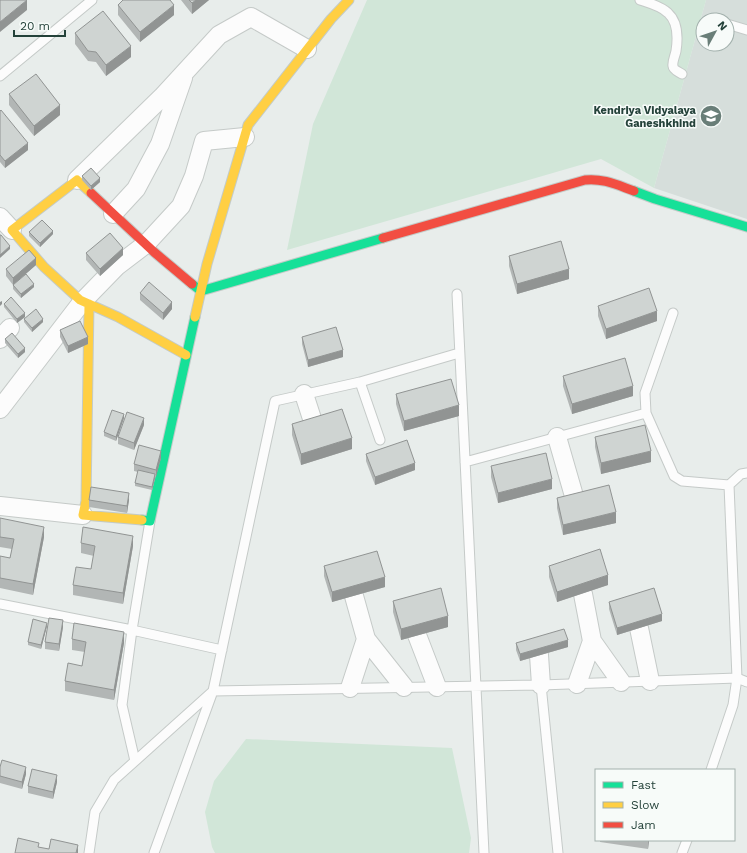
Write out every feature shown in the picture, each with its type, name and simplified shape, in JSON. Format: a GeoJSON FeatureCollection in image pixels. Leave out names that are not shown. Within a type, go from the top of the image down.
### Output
{"type":"FeatureCollection","features":[{"type":"Feature","properties":{"kind":"street"},"geometry":{"type":"LineString","coordinates":[[0,506],[150,521],[207,264],[248,125],[331,19],[349,0]]}},
{"type":"Feature","properties":{"kind":"street"},"geometry":{"type":"LineString","coordinates":[[12,230],[77,180],[162,97],[219,35],[251,17],[307,50]]}},
{"type":"Feature","properties":{"kind":"street"},"geometry":{"type":"LineString","coordinates":[[113,214],[136,190],[160,144],[186,72]]}},
{"type":"Feature","properties":{"kind":"street"},"geometry":{"type":"LineString","coordinates":[[0,409],[117,266],[146,244],[181,206],[194,176],[204,141],[245,137]]}},
{"type":"Feature","properties":{"kind":"street"},"geometry":{"type":"LineString","coordinates":[[201,291],[577,182],[594,179],[603,180],[655,199],[747,227]]}},
{"type":"Feature","properties":{"kind":"street"},"geometry":{"type":"LineString","coordinates":[[77,180],[146,244],[201,291]]}},
{"type":"Feature","properties":{"kind":"street"},"geometry":{"type":"LineString","coordinates":[[0,217],[44,267],[80,300],[118,317],[186,355]]}},
{"type":"Feature","properties":{"kind":"street"},"geometry":{"type":"LineString","coordinates":[[83,515],[86,501],[86,303]]}},
{"type":"Feature","properties":{"kind":"street"},"geometry":{"type":"LineString","coordinates":[[304,394],[315,428]]}},
{"type":"Feature","properties":{"kind":"street"},"geometry":{"type":"LineString","coordinates":[[557,437],[576,503]]}},
{"type":"Feature","properties":{"kind":"street"},"geometry":{"type":"LineString","coordinates":[[582,594],[592,641],[621,682]]}},
{"type":"Feature","properties":{"kind":"street"},"geometry":{"type":"LineString","coordinates":[[354,596],[366,639],[404,687]]}},
{"type":"Feature","properties":{"kind":"street"},"geometry":{"type":"LineString","coordinates":[[639,628],[650,681]]}},
{"type":"Feature","properties":{"kind":"street"},"geometry":{"type":"LineString","coordinates":[[416,635],[437,687]]}},
{"type":"Feature","properties":{"kind":"street"},"geometry":{"type":"LineString","coordinates":[[350,688],[366,639]]}},
{"type":"Feature","properties":{"kind":"street"},"geometry":{"type":"LineString","coordinates":[[577,684],[592,641]]}},
{"type":"Feature","properties":{"kind":"street"},"geometry":{"type":"LineString","coordinates":[[539,655],[541,685]]}},
{"type":"Feature","properties":{"kind":"lane"},"geometry":{"type":"LineString","coordinates":[[0,76],[92,0]]}},
{"type":"Feature","properties":{"kind":"lane"},"geometry":{"type":"LineString","coordinates":[[640,0],[661,8],[668,13],[674,21],[677,28],[676,51],[672,66],[673,69],[682,74]]}},
{"type":"Feature","properties":{"kind":"lane"},"geometry":{"type":"LineString","coordinates":[[735,26],[747,30]]}},
{"type":"Feature","properties":{"kind":"lane"},"geometry":{"type":"LineString","coordinates":[[457,294],[484,853]]}},
{"type":"Feature","properties":{"kind":"lane"},"geometry":{"type":"LineString","coordinates":[[673,313],[645,393],[646,413],[674,476],[682,481],[729,485],[741,474],[747,472]]}},
{"type":"Feature","properties":{"kind":"lane"},"geometry":{"type":"LineString","coordinates":[[154,853],[213,691],[275,401],[360,382],[459,353]]}},
{"type":"Feature","properties":{"kind":"lane"},"geometry":{"type":"LineString","coordinates":[[360,382],[380,440]]}},
{"type":"Feature","properties":{"kind":"lane"},"geometry":{"type":"LineString","coordinates":[[465,462],[646,413]]}},
{"type":"Feature","properties":{"kind":"lane"},"geometry":{"type":"LineString","coordinates":[[711,769],[734,705],[737,678],[729,485]]}},
{"type":"Feature","properties":{"kind":"lane"},"geometry":{"type":"LineString","coordinates":[[135,761],[122,705],[132,630],[150,521]]}},
{"type":"Feature","properties":{"kind":"lane"},"geometry":{"type":"LineString","coordinates":[[0,604],[132,630],[222,650]]}},
{"type":"Feature","properties":{"kind":"lane"},"geometry":{"type":"LineString","coordinates":[[89,853],[95,812],[114,780],[213,691],[541,685],[737,678],[747,682]]}},
{"type":"Feature","properties":{"kind":"lane"},"geometry":{"type":"LineString","coordinates":[[541,685],[558,853]]}},
{"type":"Feature","properties":{"kind":"lane"},"geometry":{"type":"LineString","coordinates":[[682,853],[686,841]]}},
{"type":"Feature","properties":{"kind":"shaded area","name":"Kendriya Vidyalaya Ganeshkhind"},"geometry":{"type":"Polygon","coordinates":[[[706,0],[747,0],[747,219],[654,188],[695,40],[695,52],[735,52],[735,12],[703,12],[706,0]]]}},
{"type":"Feature","properties":{"kind":"green space"},"geometry":{"type":"Polygon","coordinates":[[[367,0],[706,0],[703,12],[695,12],[695,40],[654,188],[601,159],[287,250],[313,124],[367,0]]]}},
{"type":"Feature","properties":{"kind":"green space"},"geometry":{"type":"Polygon","coordinates":[[[246,739],[452,748],[471,838],[469,853],[215,853],[212,847],[205,812],[214,781],[246,739]]]}},
{"type":"Feature","properties":{"kind":"building"},"geometry":{"type":"Polygon","coordinates":[[[0,0],[27,0],[0,22],[0,0]]]}},
{"type":"Feature","properties":{"kind":"building"},"geometry":{"type":"Polygon","coordinates":[[[123,0],[170,0],[174,5],[140,32],[118,5],[123,0]]]}},
{"type":"Feature","properties":{"kind":"building"},"geometry":{"type":"Polygon","coordinates":[[[189,0],[196,0],[192,3],[189,0]]]}},
{"type":"Feature","properties":{"kind":"building"},"geometry":{"type":"Polygon","coordinates":[[[103,11],[131,46],[106,65],[96,52],[88,51],[75,33],[103,11]]]}},
{"type":"Feature","properties":{"kind":"building"},"geometry":{"type":"Polygon","coordinates":[[[36,74],[60,105],[34,126],[9,94],[36,74]]]}},
{"type":"Feature","properties":{"kind":"building"},"geometry":{"type":"Polygon","coordinates":[[[1,110],[28,143],[5,161],[0,155],[1,110]]]}},
{"type":"Feature","properties":{"kind":"building"},"geometry":{"type":"Polygon","coordinates":[[[91,168],[100,178],[91,186],[82,176],[91,168]]]}},
{"type":"Feature","properties":{"kind":"building"},"geometry":{"type":"Polygon","coordinates":[[[42,220],[53,231],[40,243],[29,232],[42,220]]]}},
{"type":"Feature","properties":{"kind":"building"},"geometry":{"type":"Polygon","coordinates":[[[110,233],[123,248],[100,269],[86,253],[110,233]]]}},
{"type":"Feature","properties":{"kind":"building"},"geometry":{"type":"Polygon","coordinates":[[[0,235],[10,246],[0,255],[0,235]]]}},
{"type":"Feature","properties":{"kind":"building"},"geometry":{"type":"Polygon","coordinates":[[[561,241],[569,269],[517,284],[509,256],[561,241]]]}},
{"type":"Feature","properties":{"kind":"building"},"geometry":{"type":"Polygon","coordinates":[[[29,250],[36,258],[13,278],[6,269],[29,250]]]}},
{"type":"Feature","properties":{"kind":"building"},"geometry":{"type":"Polygon","coordinates":[[[26,274],[34,284],[21,294],[13,285],[26,274]]]}},
{"type":"Feature","properties":{"kind":"building"},"geometry":{"type":"Polygon","coordinates":[[[149,282],[172,302],[163,313],[140,293],[149,282]]]}},
{"type":"Feature","properties":{"kind":"building"},"geometry":{"type":"Polygon","coordinates":[[[649,288],[657,311],[606,329],[598,306],[649,288]]]}},
{"type":"Feature","properties":{"kind":"building"},"geometry":{"type":"Polygon","coordinates":[[[11,297],[25,313],[17,319],[4,304],[11,297]]]}},
{"type":"Feature","properties":{"kind":"building"},"geometry":{"type":"Polygon","coordinates":[[[36,309],[43,319],[32,328],[24,319],[36,309]]]}},
{"type":"Feature","properties":{"kind":"building"},"geometry":{"type":"Polygon","coordinates":[[[80,321],[88,337],[68,346],[60,330],[80,321]]]}},
{"type":"Feature","properties":{"kind":"building"},"geometry":{"type":"Polygon","coordinates":[[[336,327],[343,350],[308,360],[302,337],[336,327]]]}},
{"type":"Feature","properties":{"kind":"building"},"geometry":{"type":"Polygon","coordinates":[[[12,333],[25,348],[18,354],[5,339],[12,333]]]}},
{"type":"Feature","properties":{"kind":"building"},"geometry":{"type":"Polygon","coordinates":[[[625,358],[633,386],[572,404],[563,376],[625,358]]]}},
{"type":"Feature","properties":{"kind":"building"},"geometry":{"type":"Polygon","coordinates":[[[451,379],[459,405],[404,421],[396,394],[451,379]]]}},
{"type":"Feature","properties":{"kind":"building"},"geometry":{"type":"Polygon","coordinates":[[[342,409],[352,438],[301,454],[292,424],[342,409]]]}},
{"type":"Feature","properties":{"kind":"building"},"geometry":{"type":"Polygon","coordinates":[[[112,410],[124,414],[116,437],[104,432],[112,410]]]}},
{"type":"Feature","properties":{"kind":"building"},"geometry":{"type":"Polygon","coordinates":[[[127,412],[144,418],[134,443],[118,437],[127,412]]]}},
{"type":"Feature","properties":{"kind":"building"},"geometry":{"type":"Polygon","coordinates":[[[645,425],[651,451],[601,463],[595,437],[645,425]]]}},
{"type":"Feature","properties":{"kind":"building"},"geometry":{"type":"Polygon","coordinates":[[[407,440],[415,463],[375,477],[366,454],[407,440]]]}},
{"type":"Feature","properties":{"kind":"building"},"geometry":{"type":"Polygon","coordinates":[[[139,445],[161,451],[156,470],[134,464],[139,445]]]}},
{"type":"Feature","properties":{"kind":"building"},"geometry":{"type":"Polygon","coordinates":[[[546,453],[552,479],[498,493],[491,466],[546,453]]]}},
{"type":"Feature","properties":{"kind":"building"},"geometry":{"type":"Polygon","coordinates":[[[138,470],[155,474],[152,487],[135,483],[138,470]]]}},
{"type":"Feature","properties":{"kind":"building"},"geometry":{"type":"Polygon","coordinates":[[[609,485],[616,512],[563,525],[557,498],[609,485]]]}},
{"type":"Feature","properties":{"kind":"building"},"geometry":{"type":"Polygon","coordinates":[[[91,487],[129,493],[127,506],[89,500],[91,487]]]}},
{"type":"Feature","properties":{"kind":"building"},"geometry":{"type":"Polygon","coordinates":[[[0,518],[44,527],[33,584],[0,578],[0,556],[10,558],[14,539],[0,537],[0,518]]]}},
{"type":"Feature","properties":{"kind":"building"},"geometry":{"type":"Polygon","coordinates":[[[83,527],[133,536],[123,593],[73,585],[76,567],[91,569],[95,546],[81,543],[83,527]]]}},
{"type":"Feature","properties":{"kind":"building"},"geometry":{"type":"Polygon","coordinates":[[[600,549],[608,575],[557,592],[549,566],[600,549]]]}},
{"type":"Feature","properties":{"kind":"building"},"geometry":{"type":"Polygon","coordinates":[[[377,551],[385,577],[332,592],[324,566],[377,551]]]}},
{"type":"Feature","properties":{"kind":"building"},"geometry":{"type":"Polygon","coordinates":[[[441,588],[448,616],[401,629],[393,601],[441,588]]]}},
{"type":"Feature","properties":{"kind":"building"},"geometry":{"type":"Polygon","coordinates":[[[654,588],[662,614],[617,628],[609,602],[654,588]]]}},
{"type":"Feature","properties":{"kind":"building"},"geometry":{"type":"Polygon","coordinates":[[[49,618],[63,620],[59,644],[45,642],[49,618]]]}},
{"type":"Feature","properties":{"kind":"building"},"geometry":{"type":"Polygon","coordinates":[[[33,619],[47,623],[41,645],[28,642],[33,619]]]}},
{"type":"Feature","properties":{"kind":"building"},"geometry":{"type":"Polygon","coordinates":[[[74,623],[124,632],[114,690],[65,681],[68,663],[82,666],[86,642],[72,639],[74,623]]]}},
{"type":"Feature","properties":{"kind":"building"},"geometry":{"type":"Polygon","coordinates":[[[564,629],[568,640],[520,654],[516,643],[564,629]]]}},
{"type":"Feature","properties":{"kind":"building"},"geometry":{"type":"Polygon","coordinates":[[[2,760],[26,767],[22,782],[0,776],[2,760]]]}},
{"type":"Feature","properties":{"kind":"building"},"geometry":{"type":"Polygon","coordinates":[[[32,769],[57,775],[53,792],[28,786],[32,769]]]}},
{"type":"Feature","properties":{"kind":"building"},"geometry":{"type":"Polygon","coordinates":[[[18,838],[39,843],[38,847],[49,849],[51,839],[78,845],[76,853],[15,853],[18,838]]]}},
{"type":"Feature","properties":{"kind":"traffic: fast"},"geometry":{"type":"LineString","coordinates":[[634,191],[655,199],[747,227]]}},
{"type":"Feature","properties":{"kind":"traffic: fast"},"geometry":{"type":"LineString","coordinates":[[192,284],[201,291],[383,238]]}},
{"type":"Feature","properties":{"kind":"traffic: fast"},"geometry":{"type":"LineString","coordinates":[[142,520],[150,521],[195,317]]}},
{"type":"Feature","properties":{"kind":"traffic: slow"},"geometry":{"type":"LineString","coordinates":[[195,317],[207,264],[248,125],[331,19],[349,0]]}},
{"type":"Feature","properties":{"kind":"traffic: slow"},"geometry":{"type":"LineString","coordinates":[[91,193],[77,180],[12,230],[44,267],[80,300],[118,317],[186,355]]}},
{"type":"Feature","properties":{"kind":"traffic: slow"},"geometry":{"type":"LineString","coordinates":[[89,304],[86,501],[83,515],[142,520]]}},
{"type":"Feature","properties":{"kind":"traffic: jam"},"geometry":{"type":"LineString","coordinates":[[383,238],[585,180],[604,181],[634,191]]}},
{"type":"Feature","properties":{"kind":"traffic: jam"},"geometry":{"type":"LineString","coordinates":[[91,193],[154,252],[192,284]]}},
{"type":"Feature","properties":{"kind":"place","name":"Kendriya Vidyalaya Ganeshkhind"},"geometry":{"type":"Point","coordinates":[711,116]}}]}
